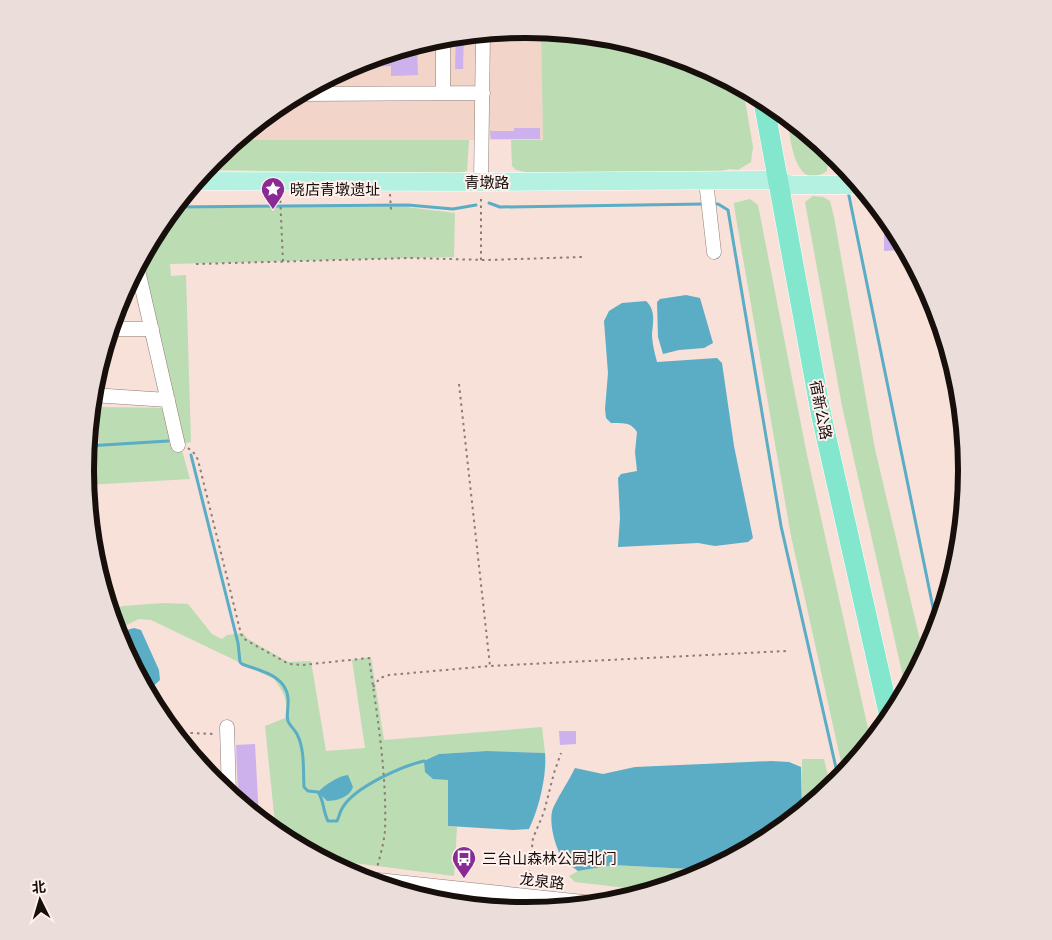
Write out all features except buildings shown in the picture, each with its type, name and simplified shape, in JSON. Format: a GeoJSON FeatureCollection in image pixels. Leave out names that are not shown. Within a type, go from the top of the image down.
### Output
{"type":"FeatureCollection","features":[{"type":"Feature","properties":{"kind":"highway","name":"宿新公路"},"geometry":{"type":"LineString","coordinates":[[766,110],[785,183],[834,417],[897,693]]}},
{"type":"Feature","properties":{"kind":"highway","name":"宿新公路"},"geometry":{"type":"LineString","coordinates":[[779,120],[785,183],[821,414],[887,708]]}},
{"type":"Feature","properties":{"kind":"main road","name":"青墩路"},"geometry":{"type":"LineString","coordinates":[[205,181],[706,181],[851,185]]}},
{"type":"Feature","properties":{"kind":"street"},"geometry":{"type":"LineString","coordinates":[[481,182],[483,40]]}},
{"type":"Feature","properties":{"kind":"street"},"geometry":{"type":"LineString","coordinates":[[443,93],[444,46]]}},
{"type":"Feature","properties":{"kind":"street"},"geometry":{"type":"LineString","coordinates":[[312,94],[483,93]]}},
{"type":"Feature","properties":{"kind":"street"},"geometry":{"type":"LineString","coordinates":[[706,181],[714,252]]}},
{"type":"Feature","properties":{"kind":"street"},"geometry":{"type":"LineString","coordinates":[[139,276],[178,445]]}},
{"type":"Feature","properties":{"kind":"street"},"geometry":{"type":"LineString","coordinates":[[117,329],[152,329]]}},
{"type":"Feature","properties":{"kind":"street"},"geometry":{"type":"LineString","coordinates":[[100,396],[168,400]]}},
{"type":"Feature","properties":{"kind":"street"},"geometry":{"type":"LineString","coordinates":[[227,730],[229,784]]}},
{"type":"Feature","properties":{"kind":"street","name":"龙泉路"},"geometry":{"type":"LineString","coordinates":[[394,882],[569,900]]}},
{"type":"Feature","properties":{"kind":"path"},"geometry":{"type":"LineString","coordinates":[[481,182],[481,260]]}},
{"type":"Feature","properties":{"kind":"path"},"geometry":{"type":"LineString","coordinates":[[280,200],[283,262]]}},
{"type":"Feature","properties":{"kind":"path"},"geometry":{"type":"LineString","coordinates":[[391,203],[391,209]]}},
{"type":"Feature","properties":{"kind":"path"},"geometry":{"type":"LineString","coordinates":[[196,264],[410,258],[481,260],[582,257]]}},
{"type":"Feature","properties":{"kind":"path"},"geometry":{"type":"LineString","coordinates":[[459,384],[490,666]]}},
{"type":"Feature","properties":{"kind":"path"},"geometry":{"type":"LineString","coordinates":[[178,445],[191,448],[195,454],[241,634],[244,639],[289,664],[302,665],[369,658],[383,768],[385,832],[375,876]]}},
{"type":"Feature","properties":{"kind":"path"},"geometry":{"type":"LineString","coordinates":[[373,687],[380,678],[389,674],[490,666],[786,651]]}},
{"type":"Feature","properties":{"kind":"path"},"geometry":{"type":"LineString","coordinates":[[185,736],[190,733],[227,730]]}},
{"type":"Feature","properties":{"kind":"path"},"geometry":{"type":"LineString","coordinates":[[527,896],[533,838],[544,812],[561,753]]}},
{"type":"Feature","properties":{"kind":"shaded area"},"geometry":{"type":"Polygon","coordinates":[[[498,38],[541,38],[543,140],[247,140],[286,110],[310,95],[360,70],[387,60],[414,52],[470,41],[498,38]]]}},
{"type":"Feature","properties":{"kind":"green space"},"geometry":{"type":"Polygon","coordinates":[[[541,38],[554,38],[610,46],[665,60],[692,70],[742,95],[744,97],[753,147],[751,162],[738,170],[730,169],[712,173],[530,173],[516,170],[512,166],[511,140],[543,140],[541,38]]]}},
{"type":"Feature","properties":{"kind":"green space"},"geometry":{"type":"Polygon","coordinates":[[[789,127],[827,160],[827,171],[816,176],[807,175],[796,160],[789,127]]]}},
{"type":"Feature","properties":{"kind":"green space"},"geometry":{"type":"Polygon","coordinates":[[[247,140],[469,140],[467,171],[456,174],[214,170],[247,140]]]}},
{"type":"Feature","properties":{"kind":"green space"},"geometry":{"type":"Polygon","coordinates":[[[813,196],[823,197],[830,201],[834,217],[875,449],[921,646],[904,681],[842,406],[805,202],[813,196]]]}},
{"type":"Feature","properties":{"kind":"green space"},"geometry":{"type":"Polygon","coordinates":[[[750,199],[758,205],[807,455],[869,733],[842,765],[791,536],[734,203],[750,199]]]}},
{"type":"Feature","properties":{"kind":"green space"},"geometry":{"type":"Polygon","coordinates":[[[183,207],[406,207],[455,213],[454,257],[170,264],[171,276],[186,275],[191,442],[183,444],[142,270],[166,230],[183,207]]]}},
{"type":"Feature","properties":{"kind":"green space"},"geometry":{"type":"Polygon","coordinates":[[[99,407],[170,408],[190,479],[94,485],[94,444],[99,444],[99,407]]]}},
{"type":"Feature","properties":{"kind":"green space"},"geometry":{"type":"Polygon","coordinates":[[[163,603],[188,604],[212,634],[222,639],[227,635],[243,633],[248,639],[288,662],[311,661],[326,751],[365,748],[352,660],[371,657],[384,740],[542,727],[545,753],[487,751],[439,754],[448,780],[448,826],[457,827],[454,876],[342,862],[310,845],[275,822],[265,726],[285,718],[286,702],[274,679],[151,620],[139,619],[123,627],[116,608],[163,603]]]}},
{"type":"Feature","properties":{"kind":"green space"},"geometry":{"type":"Polygon","coordinates":[[[802,759],[824,759],[829,779],[802,802],[802,759]]]}},
{"type":"Feature","properties":{"kind":"green space"},"geometry":{"type":"Polygon","coordinates":[[[613,865],[694,869],[634,889],[575,882],[569,876],[578,871],[613,865]]]}},
{"type":"Feature","properties":{"kind":"green space"},"geometry":{"type":"Polygon","coordinates":[[[447,895],[508,902],[470,899],[447,895]]]}},
{"type":"Feature","properties":{"kind":"water"},"geometry":{"type":"Polygon","coordinates":[[[686,295],[700,298],[713,343],[704,348],[679,350],[663,354],[658,337],[657,302],[660,299],[686,295]]]}},
{"type":"Feature","properties":{"kind":"water"},"geometry":{"type":"Polygon","coordinates":[[[646,301],[653,312],[652,337],[657,362],[717,358],[722,363],[734,446],[753,538],[748,542],[715,546],[698,543],[618,547],[620,518],[618,478],[621,474],[637,471],[635,452],[637,432],[632,426],[623,423],[611,423],[606,418],[608,373],[604,321],[609,311],[622,303],[646,301]]]}},
{"type":"Feature","properties":{"kind":"water"},"geometry":{"type":"Polygon","coordinates":[[[134,628],[141,630],[159,670],[160,680],[152,687],[126,636],[124,631],[134,628]]]}},
{"type":"Feature","properties":{"kind":"water"},"geometry":{"type":"Polygon","coordinates":[[[487,751],[545,753],[542,792],[529,829],[513,830],[448,826],[448,780],[433,779],[425,772],[424,761],[439,754],[487,751]]]}},
{"type":"Feature","properties":{"kind":"water"},"geometry":{"type":"Polygon","coordinates":[[[771,761],[789,762],[801,767],[802,803],[766,830],[742,845],[694,869],[613,865],[578,871],[565,861],[557,848],[551,818],[556,801],[575,768],[603,774],[635,767],[771,761]]]}},
{"type":"Feature","properties":{"kind":"water"},"geometry":{"type":"Polygon","coordinates":[[[348,775],[353,787],[346,796],[327,801],[318,792],[332,781],[348,775]]]}},
{"type":"Feature","properties":{"kind":"waterway"},"geometry":{"type":"LineString","coordinates":[[848,191],[934,614]]}},
{"type":"Feature","properties":{"kind":"waterway"},"geometry":{"type":"LineString","coordinates":[[489,203],[500,207],[704,204]]}},
{"type":"Feature","properties":{"kind":"waterway"},"geometry":{"type":"LineString","coordinates":[[713,204],[718,204],[728,210],[781,526],[837,771]]}},
{"type":"Feature","properties":{"kind":"waterway"},"geometry":{"type":"LineString","coordinates":[[183,207],[408,205],[453,209],[476,205]]}},
{"type":"Feature","properties":{"kind":"waterway"},"geometry":{"type":"LineString","coordinates":[[94,446],[168,441]]}},
{"type":"Feature","properties":{"kind":"waterway"},"geometry":{"type":"LineString","coordinates":[[191,455],[238,643],[240,662],[271,675],[286,690],[288,721],[300,740],[304,787],[308,791],[318,792],[328,821],[337,821],[349,799],[368,785],[392,772],[424,761]]}},
{"type":"Feature","properties":{"kind":"place","name":"晓店青墩遗址"},"geometry":{"type":"Point","coordinates":[273,210]}},
{"type":"Feature","properties":{"kind":"place","name":"三台山森林公园北门"},"geometry":{"type":"Point","coordinates":[464,879]}}]}
